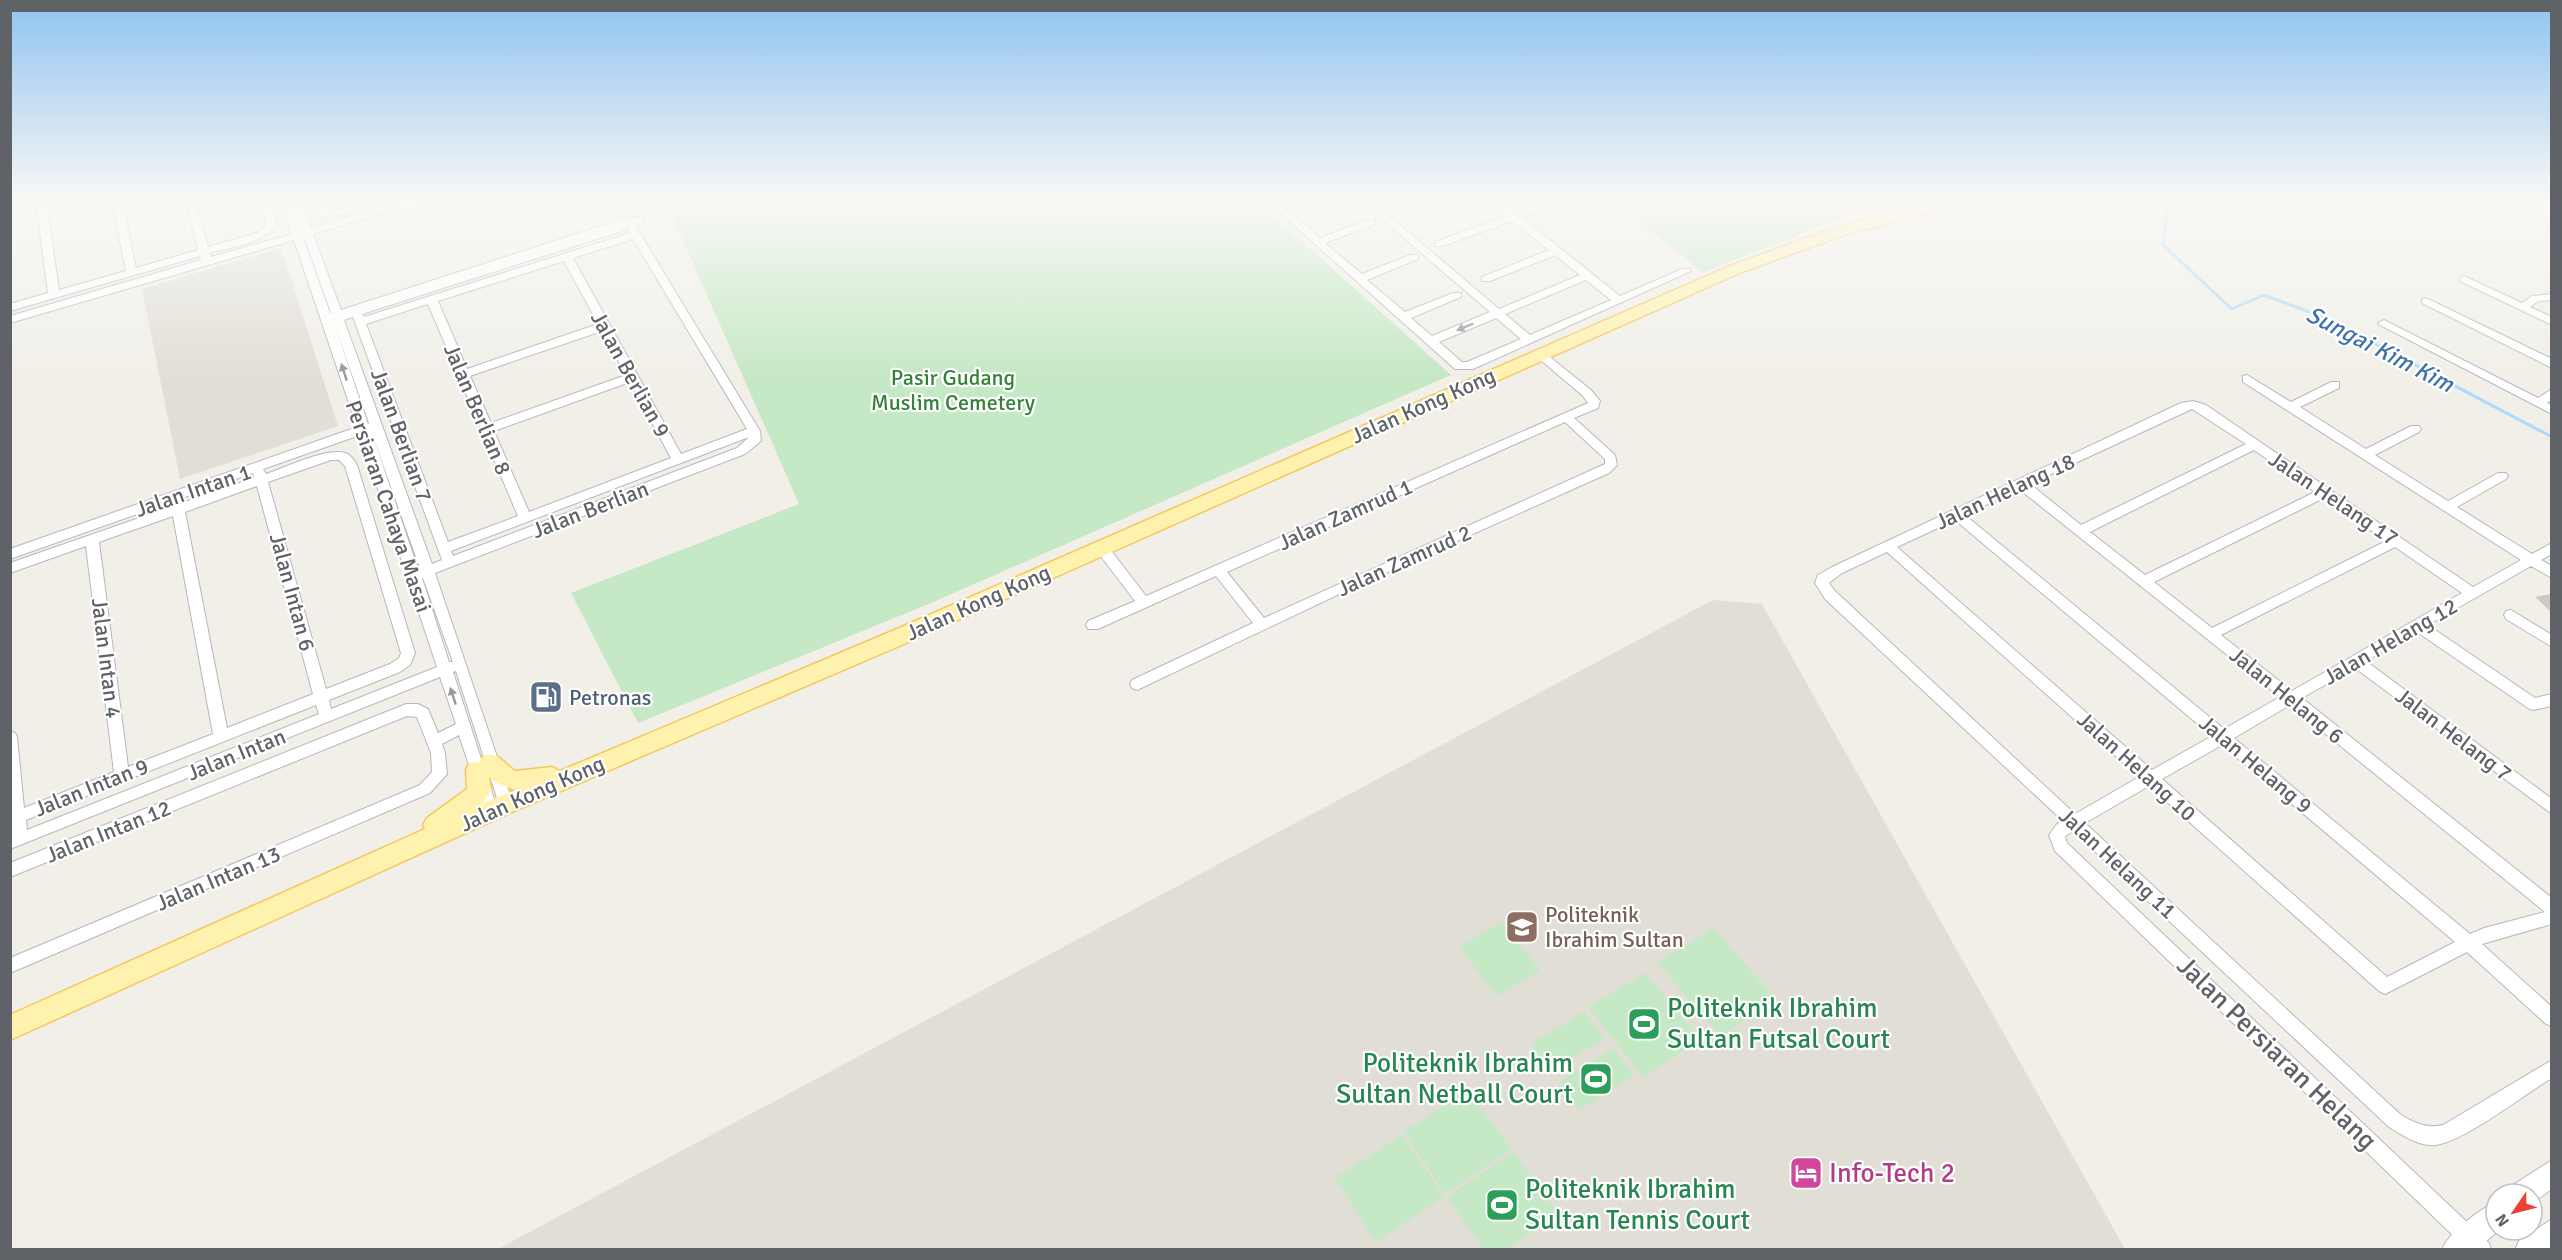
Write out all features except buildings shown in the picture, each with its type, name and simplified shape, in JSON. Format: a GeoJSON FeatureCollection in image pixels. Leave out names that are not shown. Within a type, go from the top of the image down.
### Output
{"type":"FeatureCollection","features":[{"type":"Feature","properties":{"kind":"main road","name":"Jalan Kong Kong"},"geometry":{"type":"LineString","coordinates":[[10,1028],[498,808],[904,635],[1101,547],[1535,346],[1754,261]]}},
{"type":"Feature","properties":{"kind":"main road"},"geometry":{"type":"LineString","coordinates":[[376,863],[472,800],[479,790],[484,766],[510,780],[571,776]]}},
{"type":"Feature","properties":{"kind":"main road"},"geometry":{"type":"LineString","coordinates":[[2539,1182],[2552,1173]]}},
{"type":"Feature","properties":{"kind":"main road"},"geometry":{"type":"LineString","coordinates":[[2468,1245],[2484,1228]]}},
{"type":"Feature","properties":{"kind":"main road"},"geometry":{"type":"LineString","coordinates":[[2528,1250],[2552,1232]]}},
{"type":"Feature","properties":{"kind":"street"},"geometry":{"type":"LineString","coordinates":[[49,261],[54,295]]}},
{"type":"Feature","properties":{"kind":"street"},"geometry":{"type":"LineString","coordinates":[[130,261],[132,272]]}},
{"type":"Feature","properties":{"kind":"street"},"geometry":{"type":"LineString","coordinates":[[10,308],[132,272],[187,261]]}},
{"type":"Feature","properties":{"kind":"street"},"geometry":{"type":"LineString","coordinates":[[10,320],[193,261]]}},
{"type":"Feature","properties":{"kind":"street","name":"Persiaran Cahaya Masai"},"geometry":{"type":"LineString","coordinates":[[312,261],[332,318],[376,426],[421,573],[444,670],[463,727],[484,766]]}},
{"type":"Feature","properties":{"kind":"street"},"geometry":{"type":"LineString","coordinates":[[358,314],[532,261]]}},
{"type":"Feature","properties":{"kind":"street"},"geometry":{"type":"LineString","coordinates":[[332,318],[432,300],[552,261]]}},
{"type":"Feature","properties":{"kind":"street","name":"Jalan Berlian 9"},"geometry":{"type":"LineString","coordinates":[[570,261],[678,460]]}},
{"type":"Feature","properties":{"kind":"street"},"geometry":{"type":"LineString","coordinates":[[446,556],[525,518],[754,431],[651,261]]}},
{"type":"Feature","properties":{"kind":"street"},"geometry":{"type":"LineString","coordinates":[[1341,261],[1405,316],[1456,365],[1463,366],[1535,346],[1618,300],[1686,272]]}},
{"type":"Feature","properties":{"kind":"street"},"geometry":{"type":"LineString","coordinates":[[1362,278],[1405,261]]}},
{"type":"Feature","properties":{"kind":"street"},"geometry":{"type":"LineString","coordinates":[[1436,261],[1535,346]]}},
{"type":"Feature","properties":{"kind":"street"},"geometry":{"type":"LineString","coordinates":[[1486,279],[1532,261]]}},
{"type":"Feature","properties":{"kind":"street"},"geometry":{"type":"LineString","coordinates":[[1568,261],[1618,300]]}},
{"type":"Feature","properties":{"kind":"street"},"geometry":{"type":"LineString","coordinates":[[1431,341],[1587,276]]}},
{"type":"Feature","properties":{"kind":"street"},"geometry":{"type":"LineString","coordinates":[[2464,279],[2552,322]]}},
{"type":"Feature","properties":{"kind":"street"},"geometry":{"type":"LineString","coordinates":[[1405,316],[1457,295]]}},
{"type":"Feature","properties":{"kind":"street"},"geometry":{"type":"LineString","coordinates":[[2524,308],[2527,302],[2533,299],[2552,297]]}},
{"type":"Feature","properties":{"kind":"street","name":"Jalan Berlian 8"},"geometry":{"type":"LineString","coordinates":[[432,300],[525,518]]}},
{"type":"Feature","properties":{"kind":"street"},"geometry":{"type":"LineString","coordinates":[[2426,301],[2552,364]]}},
{"type":"Feature","properties":{"kind":"street","name":"Jalan Berlian 7"},"geometry":{"type":"LineString","coordinates":[[358,314],[446,556]]}},
{"type":"Feature","properties":{"kind":"street","name":"Persiaran Cahaya Masai"},"geometry":{"type":"LineString","coordinates":[[332,318],[363,430],[459,663],[484,766],[498,808]]}},
{"type":"Feature","properties":{"kind":"street"},"geometry":{"type":"LineString","coordinates":[[2384,323],[2552,410]]}},
{"type":"Feature","properties":{"kind":"street"},"geometry":{"type":"LineString","coordinates":[[463,374],[605,326]]}},
{"type":"Feature","properties":{"kind":"street","name":"Jalan Zamrud 1"},"geometry":{"type":"LineString","coordinates":[[1093,625],[1593,405],[1594,400],[1535,346]]}},
{"type":"Feature","properties":{"kind":"street"},"geometry":{"type":"LineString","coordinates":[[487,429],[633,377]]}},
{"type":"Feature","properties":{"kind":"street"},"geometry":{"type":"LineString","coordinates":[[2247,379],[2552,573]]}},
{"type":"Feature","properties":{"kind":"street"},"geometry":{"type":"LineString","coordinates":[[2290,407],[2335,385]]}},
{"type":"Feature","properties":{"kind":"street"},"geometry":{"type":"LineString","coordinates":[[2539,403],[2552,393]]}},
{"type":"Feature","properties":{"kind":"street","name":"Jalan Helang 17"},"geometry":{"type":"LineString","coordinates":[[2193,405],[2202,408],[2256,444],[2473,594]]}},
{"type":"Feature","properties":{"kind":"street","name":"Jalan Helang 18"},"geometry":{"type":"LineString","coordinates":[[1822,583],[1826,576],[1888,546],[2185,406],[2193,405]]}},
{"type":"Feature","properties":{"kind":"street","name":"Jalan Zamrud 2"},"geometry":{"type":"LineString","coordinates":[[1137,684],[1605,470],[1611,465],[1611,458],[1567,418]]}},
{"type":"Feature","properties":{"kind":"street","name":"Jalan Intan 1"},"geometry":{"type":"LineString","coordinates":[[10,554],[376,426]]}},
{"type":"Feature","properties":{"kind":"street"},"geometry":{"type":"LineString","coordinates":[[2365,455],[2415,429]]}},
{"type":"Feature","properties":{"kind":"street","name":"Jalan Berlian"},"geometry":{"type":"LineString","coordinates":[[421,573],[446,556],[741,451],[754,441],[754,431]]}},
{"type":"Feature","properties":{"kind":"street"},"geometry":{"type":"LineString","coordinates":[[2080,531],[2256,444]]}},
{"type":"Feature","properties":{"kind":"street","name":"Jalan Intan 1"},"geometry":{"type":"LineString","coordinates":[[10,568],[327,457],[340,455],[346,458],[351,465],[405,639],[408,653],[405,661]]}},
{"type":"Feature","properties":{"kind":"street","name":"Jalan Intan 6"},"geometry":{"type":"LineString","coordinates":[[258,467],[327,718]]}},
{"type":"Feature","properties":{"kind":"street"},"geometry":{"type":"LineString","coordinates":[[2446,507],[2502,476]]}},
{"type":"Feature","properties":{"kind":"street","name":"Jalan Helang 6"},"geometry":{"type":"LineString","coordinates":[[2021,484],[2552,908]]}},
{"type":"Feature","properties":{"kind":"street"},"geometry":{"type":"LineString","coordinates":[[2144,581],[2325,492]]}},
{"type":"Feature","properties":{"kind":"street"},"geometry":{"type":"LineString","coordinates":[[178,510],[221,736]]}},
{"type":"Feature","properties":{"kind":"street","name":"Jalan Helang 9"},"geometry":{"type":"LineString","coordinates":[[1956,514],[2469,943],[2552,1018]]}},
{"type":"Feature","properties":{"kind":"street","name":"Jalan Intan 4"},"geometry":{"type":"LineString","coordinates":[[92,540],[122,775]]}},
{"type":"Feature","properties":{"kind":"street"},"geometry":{"type":"LineString","coordinates":[[2211,634],[2396,541]]}},
{"type":"Feature","properties":{"kind":"street","name":"Jalan Helang 10"},"geometry":{"type":"LineString","coordinates":[[1888,546],[2385,986],[2469,943]]}},
{"type":"Feature","properties":{"kind":"street"},"geometry":{"type":"LineString","coordinates":[[1101,547],[1144,603]]}},
{"type":"Feature","properties":{"kind":"street","name":"Jalan Helang 12"},"geometry":{"type":"LineString","coordinates":[[2068,826],[2552,548]]}},
{"type":"Feature","properties":{"kind":"street"},"geometry":{"type":"LineString","coordinates":[[1218,570],[1262,625]]}},
{"type":"Feature","properties":{"kind":"street","name":"Jalan Helang 11"},"geometry":{"type":"LineString","coordinates":[[1822,583],[1830,595],[2068,826],[2395,1121],[2422,1134],[2436,1136],[2455,1130],[2552,1068]]}},
{"type":"Feature","properties":{"kind":"street"},"geometry":{"type":"LineString","coordinates":[[2511,615],[2552,642]]}},
{"type":"Feature","properties":{"kind":"street"},"geometry":{"type":"LineString","coordinates":[[2418,625],[2534,704],[2552,700]]}},
{"type":"Feature","properties":{"kind":"street","name":"Jalan Intan 9"},"geometry":{"type":"LineString","coordinates":[[14,818],[321,696],[395,669],[405,661]]}},
{"type":"Feature","properties":{"kind":"street","name":"Jalan Helang 7"},"geometry":{"type":"LineString","coordinates":[[2356,661],[2551,806]]}},
{"type":"Feature","properties":{"kind":"street","name":"Jalan Intan"},"geometry":{"type":"LineString","coordinates":[[15,841],[327,718],[459,663]]}},
{"type":"Feature","properties":{"kind":"street","name":"Jalan Intan 12"},"geometry":{"type":"LineString","coordinates":[[10,870],[406,710],[418,710],[423,713],[434,741]]}},
{"type":"Feature","properties":{"kind":"street"},"geometry":{"type":"LineString","coordinates":[[434,741],[463,727]]}},
{"type":"Feature","properties":{"kind":"street"},"geometry":{"type":"LineString","coordinates":[[10,737],[15,841]]}},
{"type":"Feature","properties":{"kind":"street","name":"Jalan Intan 13"},"geometry":{"type":"LineString","coordinates":[[10,966],[424,789],[440,774],[441,765],[434,741]]}},
{"type":"Feature","properties":{"kind":"street"},"geometry":{"type":"LineString","coordinates":[[202,768],[204,792]]}},
{"type":"Feature","properties":{"kind":"street","name":"Jalan Persiaran Helang"},"geometry":{"type":"LineString","coordinates":[[2068,826],[2057,834],[2060,846],[2468,1245]]}},
{"type":"Feature","properties":{"kind":"street"},"geometry":{"type":"LineString","coordinates":[[2469,943],[2501,928],[2552,917]]}},
{"type":"Feature","properties":{"kind":"shaded area"},"geometry":{"type":"Polygon","coordinates":[[[238,261],[285,261],[338,426],[180,479],[142,289],[238,261]]]}},
{"type":"Feature","properties":{"kind":"shaded area","name":"Politeknik Ibrahim Sultan"},"geometry":{"type":"Polygon","coordinates":[[[1713,600],[1762,604],[2125,1249],[496,1250],[1713,600]]]}},
{"type":"Feature","properties":{"kind":"green space","name":"Pasir Gudang Muslim Cemetery"},"geometry":{"type":"Polygon","coordinates":[[[692,261],[1324,261],[1451,375],[931,603],[638,723],[571,593],[799,504],[692,261]]]}},
{"type":"Feature","properties":{"kind":"green space"},"geometry":{"type":"Polygon","coordinates":[[[1689,261],[1732,261],[1703,272],[1689,261]]]}},
{"type":"Feature","properties":{"kind":"green space"},"geometry":{"type":"Polygon","coordinates":[[[1501,922],[1540,970],[1497,996],[1459,947],[1501,922]]]}},
{"type":"Feature","properties":{"kind":"green space"},"geometry":{"type":"Polygon","coordinates":[[[1713,928],[1776,999],[1720,1036],[1658,963],[1713,928]]]}},
{"type":"Feature","properties":{"kind":"green space","name":"Politeknik Ibrahim Sultan Futsal Court"},"geometry":{"type":"Polygon","coordinates":[[[1645,973],[1701,1040],[1643,1077],[1588,1007],[1645,973]]]}},
{"type":"Feature","properties":{"kind":"green space","name":"Politeknik Ibrahim Sultan Netball Court"},"geometry":{"type":"Polygon","coordinates":[[[1584,1012],[1605,1038],[1551,1071],[1531,1044],[1584,1012]]]}},
{"type":"Feature","properties":{"kind":"green space","name":"Politeknik Ibrahim Sultan Netball Court"},"geometry":{"type":"Polygon","coordinates":[[[1613,1048],[1634,1075],[1580,1110],[1559,1082],[1613,1048]]]}},
{"type":"Feature","properties":{"kind":"green space","name":"Politeknik Ibrahim Sultan Tennis Court"},"geometry":{"type":"Polygon","coordinates":[[[1468,1091],[1511,1149],[1445,1193],[1404,1132],[1468,1091]]]}},
{"type":"Feature","properties":{"kind":"green space"},"geometry":{"type":"Polygon","coordinates":[[[1402,1135],[1444,1196],[1376,1242],[1335,1178],[1402,1135]]]}},
{"type":"Feature","properties":{"kind":"green space","name":"Politeknik Ibrahim Sultan Tennis Court"},"geometry":{"type":"Polygon","coordinates":[[[1513,1152],[1558,1214],[1507,1249],[1483,1249],[1447,1197],[1513,1152]]]}},
{"type":"Feature","properties":{"kind":"waterway","name":"Sungai Kim Kim"},"geometry":{"type":"LineString","coordinates":[[2180,261],[2232,309],[2264,295],[2328,319],[2552,437]]}},
{"type":"Feature","properties":{"kind":"place","name":"Petronas"},"geometry":{"type":"Point","coordinates":[546,697]}},
{"type":"Feature","properties":{"kind":"place","name":"Politeknik Ibrahim Sultan"},"geometry":{"type":"Point","coordinates":[1522,927]}},
{"type":"Feature","properties":{"kind":"place","name":"Politeknik Ibrahim Sultan Futsal Court"},"geometry":{"type":"Point","coordinates":[1644,1024]}},
{"type":"Feature","properties":{"kind":"place","name":"Politeknik Ibrahim Sultan Netball Court"},"geometry":{"type":"Point","coordinates":[1596,1079]}},
{"type":"Feature","properties":{"kind":"place","name":"Info-Tech 2"},"geometry":{"type":"Point","coordinates":[1806,1173]}},
{"type":"Feature","properties":{"kind":"place","name":"Politeknik Ibrahim Sultan Tennis Court"},"geometry":{"type":"Point","coordinates":[1502,1205]}}]}
